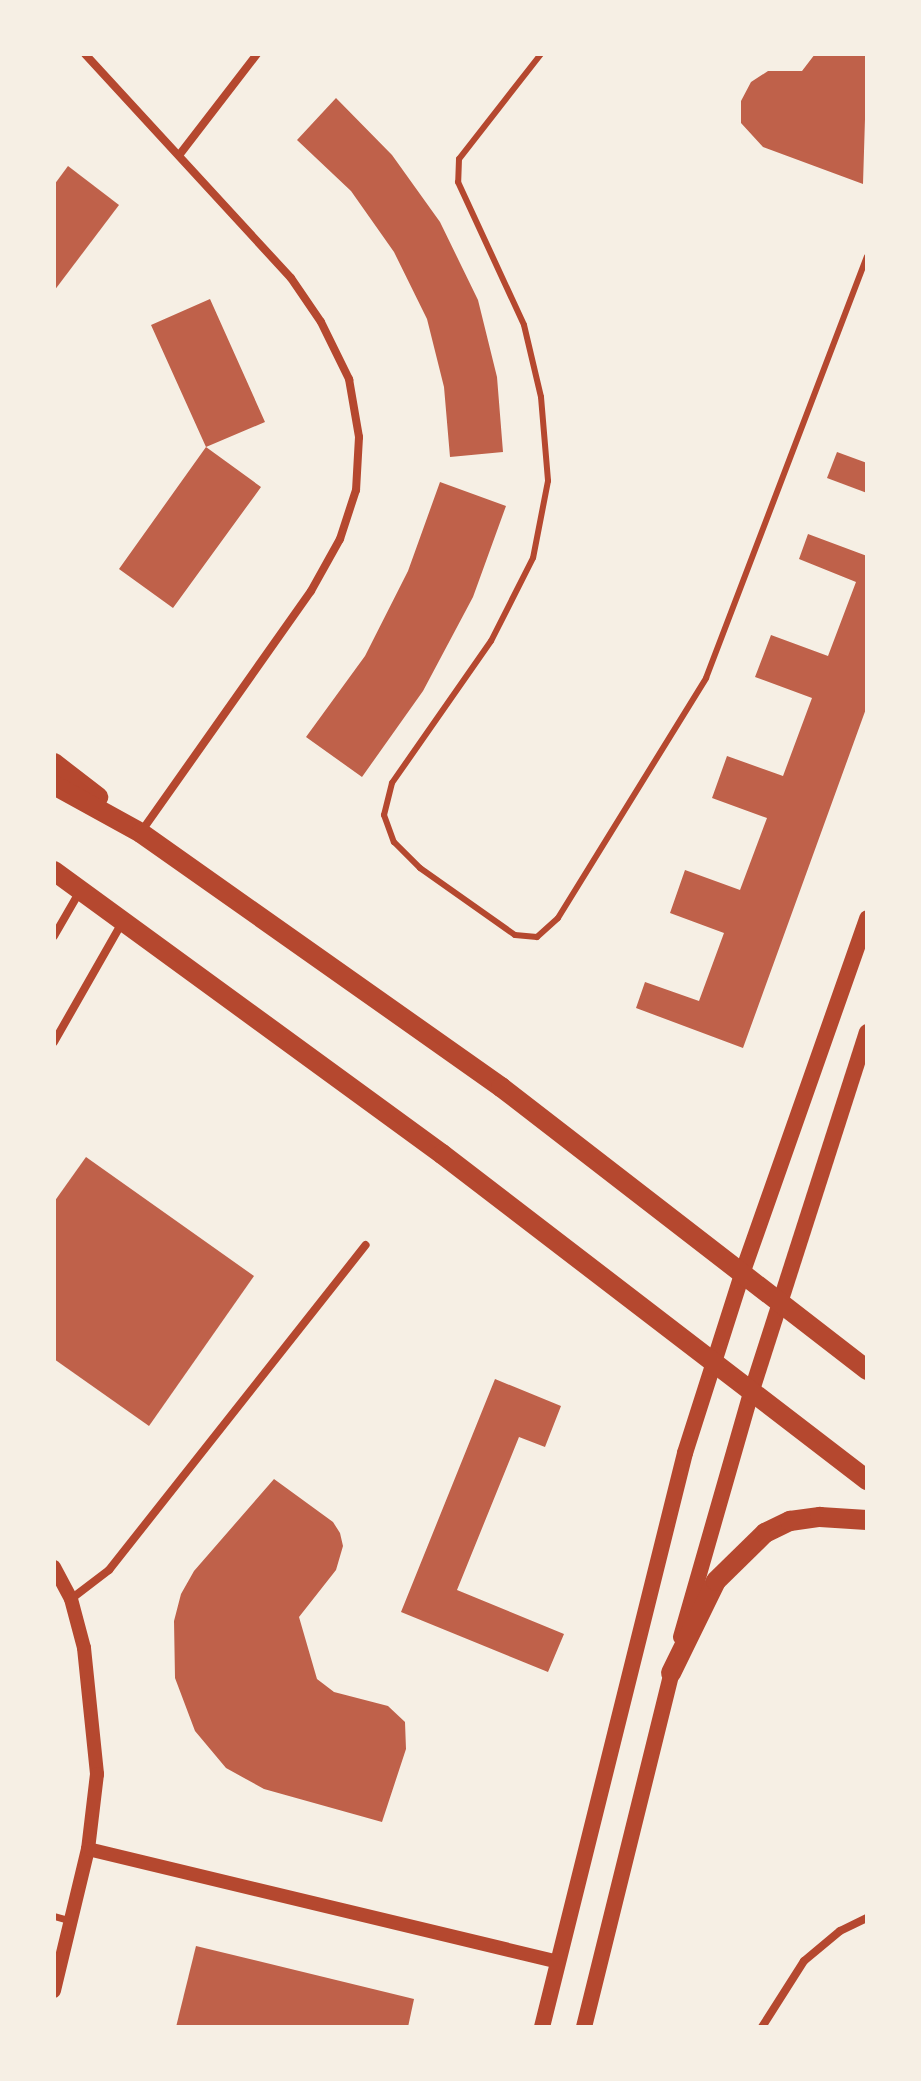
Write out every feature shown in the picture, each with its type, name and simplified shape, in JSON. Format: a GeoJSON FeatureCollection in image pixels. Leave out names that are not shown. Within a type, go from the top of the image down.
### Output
{"type":"FeatureCollection","features":[{"type":"Feature","properties":{"kind":"main road"},"geometry":{"type":"LineString","coordinates":[[54,763],[141,833],[501,1087],[781,1299],[867,1370]]}},
{"type":"Feature","properties":{"kind":"main road"},"geometry":{"type":"LineString","coordinates":[[54,785],[141,833]]}},
{"type":"Feature","properties":{"kind":"main road"},"geometry":{"type":"LineString","coordinates":[[63,879],[714,1361],[867,1480]]}},
{"type":"Feature","properties":{"kind":"main road"},"geometry":{"type":"LineString","coordinates":[[542,2027],[660,1544],[743,1271],[867,918]]}},
{"type":"Feature","properties":{"kind":"main road"},"geometry":{"type":"LineString","coordinates":[[584,2027],[671,1673],[752,1390],[867,1032]]}},
{"type":"Feature","properties":{"kind":"main road"},"geometry":{"type":"LineString","coordinates":[[671,1673],[716,1581],[765,1533],[790,1521],[820,1517],[867,1520]]}},
{"type":"Feature","properties":{"kind":"street"},"geometry":{"type":"LineString","coordinates":[[85,54],[291,278],[321,322],[349,379],[359,437],[356,490],[340,539],[311,591],[141,833]]}},
{"type":"Feature","properties":{"kind":"street"},"geometry":{"type":"LineString","coordinates":[[180,154],[257,54]]}},
{"type":"Feature","properties":{"kind":"street"},"geometry":{"type":"LineString","coordinates":[[54,936],[63,879]]}},
{"type":"Feature","properties":{"kind":"street"},"geometry":{"type":"LineString","coordinates":[[54,1042],[123,921]]}},
{"type":"Feature","properties":{"kind":"street"},"geometry":{"type":"LineString","coordinates":[[71,1599],[109,1570],[366,1245]]}},
{"type":"Feature","properties":{"kind":"street"},"geometry":{"type":"LineString","coordinates":[[54,1567],[71,1599],[95,1717],[97,1774],[88,1849],[54,1991]]}},
{"type":"Feature","properties":{"kind":"street"},"geometry":{"type":"LineString","coordinates":[[88,1849],[558,1962]]}},
{"type":"Feature","properties":{"kind":"street"},"geometry":{"type":"LineString","coordinates":[[54,1916],[71,1921]]}},
{"type":"Feature","properties":{"kind":"street"},"geometry":{"type":"LineString","coordinates":[[762,2027],[804,1961],[840,1931],[867,1918]]}},
{"type":"Feature","properties":{"kind":"lane"},"geometry":{"type":"LineString","coordinates":[[541,54],[459,159],[458,182],[524,325],[541,397],[548,481],[533,558],[491,641],[392,783],[384,815],[394,842],[420,868],[515,935],[537,937],[558,918],[706,678],[867,257]]}},
{"type":"Feature","properties":{"kind":"building"},"geometry":{"type":"Polygon","coordinates":[[[815,54],[867,54],[863,184],[763,147],[741,123],[741,101],[751,82],[768,71],[802,71],[815,54]]]}},
{"type":"Feature","properties":{"kind":"building"},"geometry":{"type":"Polygon","coordinates":[[[336,98],[392,155],[440,222],[478,300],[497,377],[503,452],[450,457],[444,387],[427,319],[394,252],[351,191],[297,140],[336,98]]]}},
{"type":"Feature","properties":{"kind":"building"},"geometry":{"type":"Polygon","coordinates":[[[68,166],[119,205],[54,291],[54,185],[68,166]]]}},
{"type":"Feature","properties":{"kind":"building"},"geometry":{"type":"Polygon","coordinates":[[[210,299],[265,422],[206,447],[151,325],[210,299]]]}},
{"type":"Feature","properties":{"kind":"building"},"geometry":{"type":"Polygon","coordinates":[[[206,447],[261,487],[173,608],[119,569],[206,447]]]}},
{"type":"Feature","properties":{"kind":"building"},"geometry":{"type":"Polygon","coordinates":[[[837,452],[867,463],[867,493],[827,478],[837,452]]]}},
{"type":"Feature","properties":{"kind":"building"},"geometry":{"type":"Polygon","coordinates":[[[440,482],[506,506],[473,597],[423,691],[362,777],[306,737],[365,656],[408,571],[440,482]]]}},
{"type":"Feature","properties":{"kind":"building"},"geometry":{"type":"Polygon","coordinates":[[[808,534],[867,556],[867,706],[743,1048],[636,1008],[645,982],[699,1001],[724,933],[670,913],[685,870],[740,890],[767,818],[712,798],[727,756],[783,776],[812,698],[755,677],[771,635],[828,656],[856,582],[799,559],[808,534]]]}},
{"type":"Feature","properties":{"kind":"building"},"geometry":{"type":"Polygon","coordinates":[[[86,1157],[254,1276],[149,1426],[54,1359],[54,1202],[86,1157]]]}},
{"type":"Feature","properties":{"kind":"building"},"geometry":{"type":"Polygon","coordinates":[[[495,1379],[561,1406],[545,1447],[519,1437],[457,1590],[564,1634],[548,1672],[401,1612],[495,1379]]]}},
{"type":"Feature","properties":{"kind":"building"},"geometry":{"type":"Polygon","coordinates":[[[274,1479],[333,1522],[343,1546],[336,1570],[299,1617],[317,1679],[334,1692],[388,1706],[405,1722],[406,1749],[382,1822],[264,1789],[226,1768],[195,1731],[175,1678],[174,1621],[181,1594],[194,1571],[274,1479]]]}},
{"type":"Feature","properties":{"kind":"building"},"geometry":{"type":"Polygon","coordinates":[[[196,1946],[414,1999],[408,2027],[176,2027],[196,1946]]]}}]}
